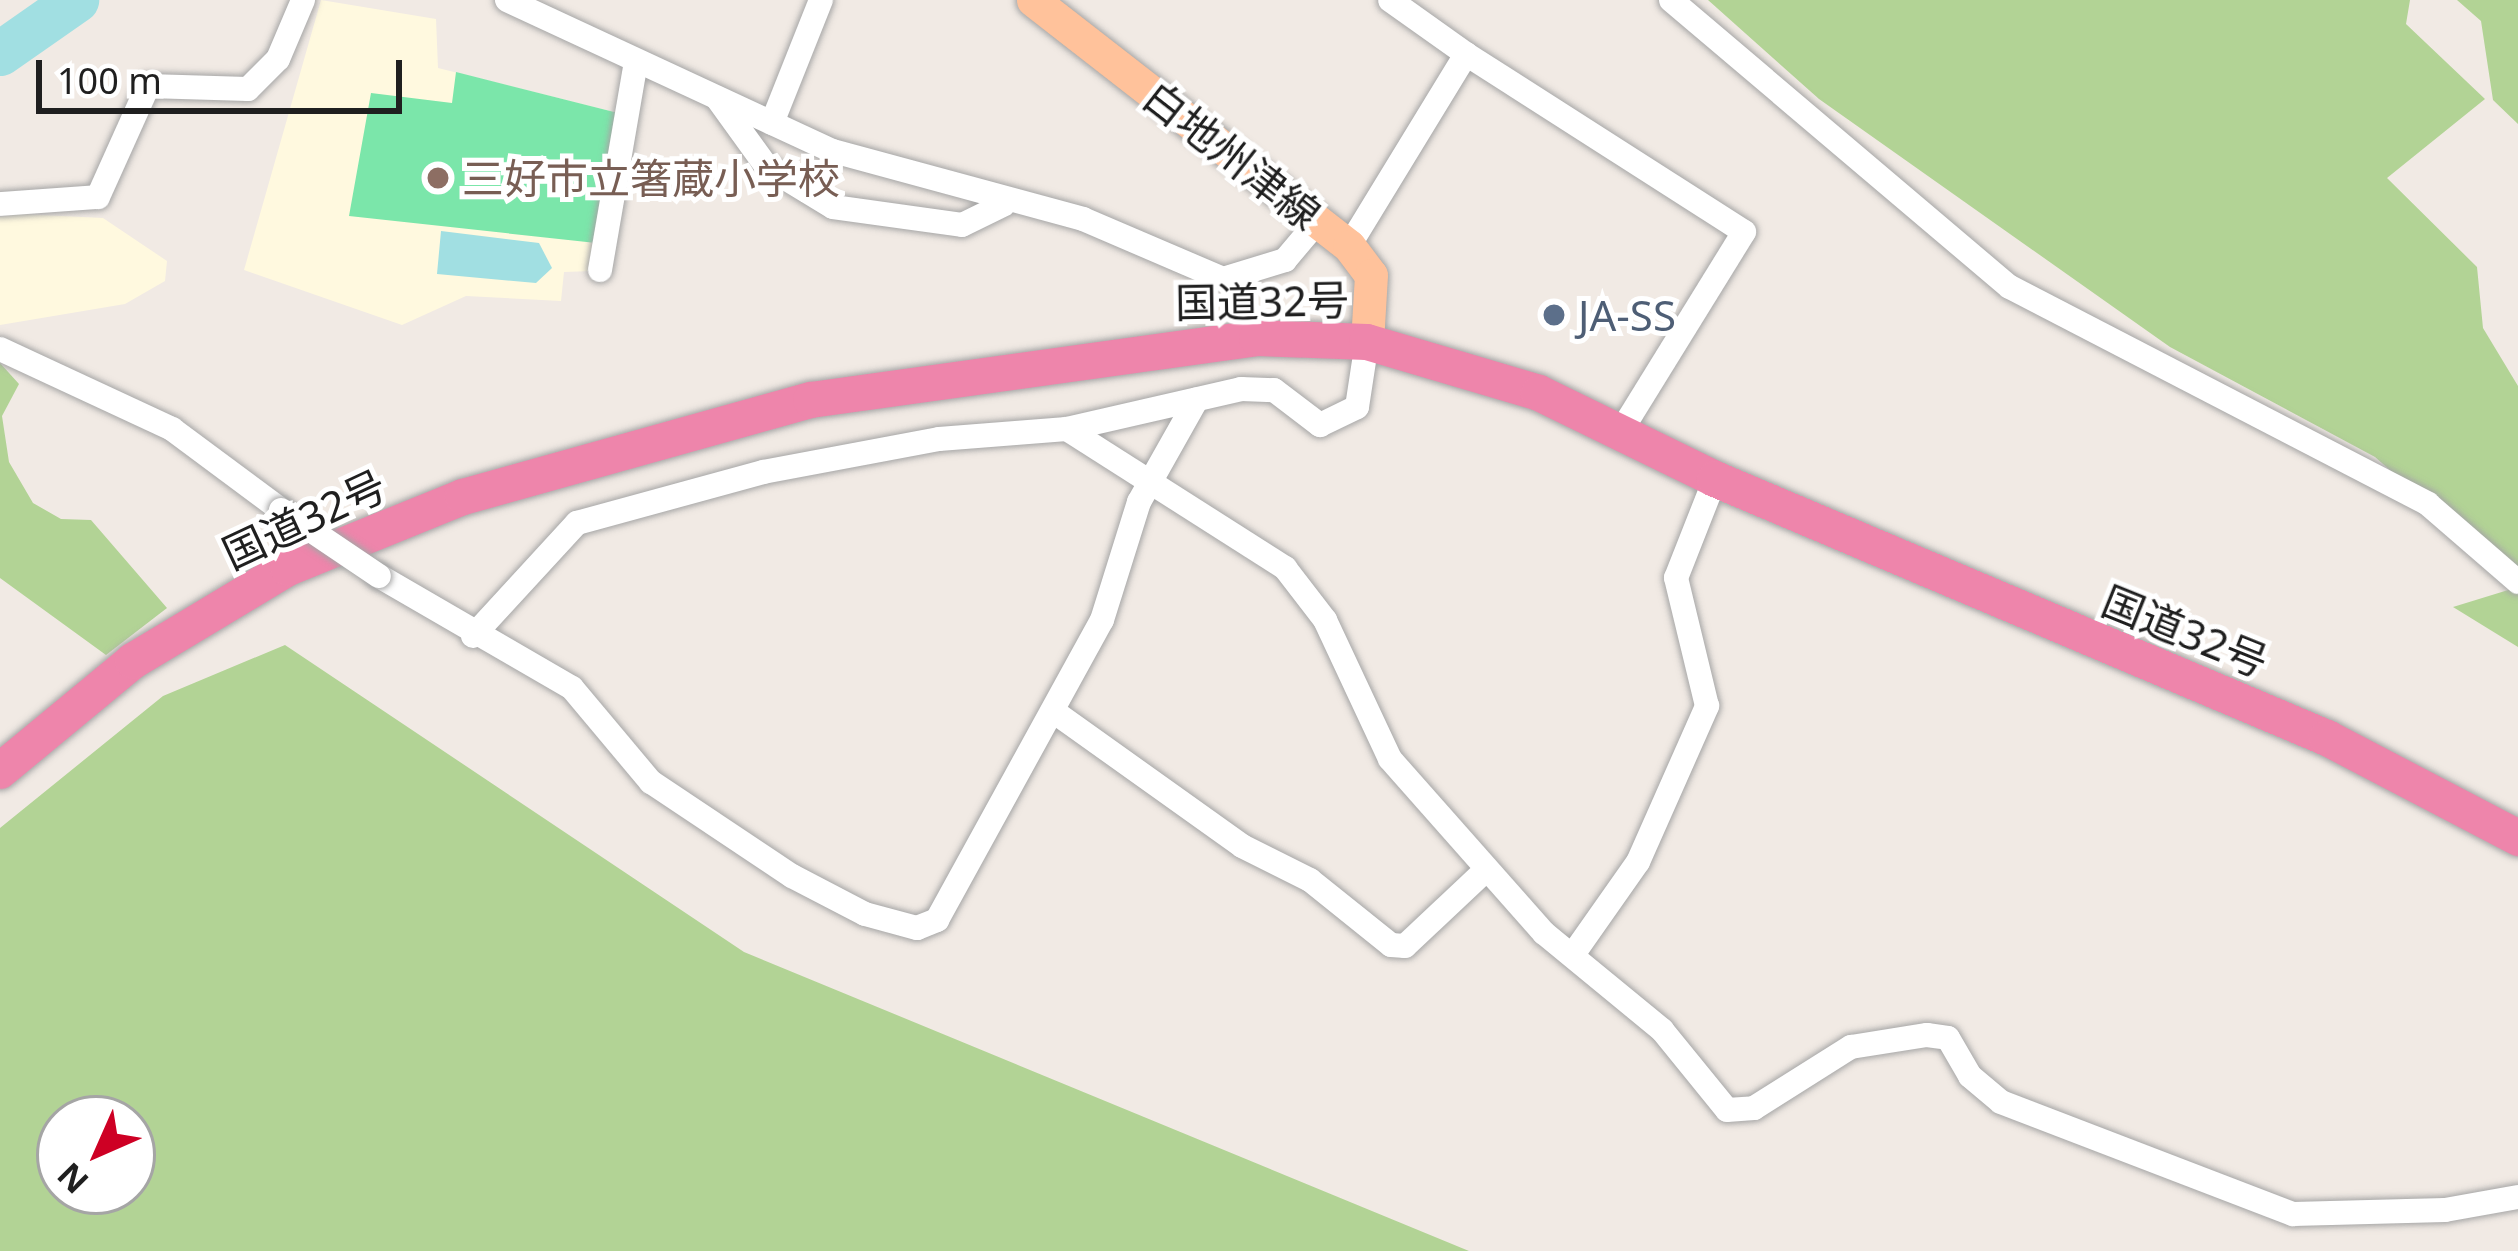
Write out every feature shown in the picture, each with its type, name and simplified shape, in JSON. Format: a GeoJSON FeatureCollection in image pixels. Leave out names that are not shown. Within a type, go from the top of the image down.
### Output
{"type":"FeatureCollection","features":[{"type":"Feature","properties":{"kind":"highway","name":"国道32号"},"geometry":{"type":"LineString","coordinates":[[0,771],[133,661],[288,568],[597,453],[811,400],[1117,353],[1257,338],[1367,342],[1539,393],[1715,479],[2326,738],[2518,838]]}},
{"type":"Feature","properties":{"kind":"main road","name":"白地州津線"},"geometry":{"type":"LineString","coordinates":[[1033,0],[1349,246],[1371,275],[1367,342]]}},
{"type":"Feature","properties":{"kind":"street"},"geometry":{"type":"LineString","coordinates":[[0,204],[98,197],[148,86],[248,89],[278,59],[303,0]]}},
{"type":"Feature","properties":{"kind":"street"},"geometry":{"type":"LineString","coordinates":[[507,0],[772,123],[1003,205],[1083,219],[1223,279],[1285,260],[1318,221]]}},
{"type":"Feature","properties":{"kind":"street"},"geometry":{"type":"LineString","coordinates":[[772,123],[821,0]]}},
{"type":"Feature","properties":{"kind":"street"},"geometry":{"type":"LineString","coordinates":[[1390,0],[1744,232],[1621,431]]}},
{"type":"Feature","properties":{"kind":"street"},"geometry":{"type":"LineString","coordinates":[[1671,0],[2010,287],[2428,504],[2518,582]]}},
{"type":"Feature","properties":{"kind":"street"},"geometry":{"type":"LineString","coordinates":[[1349,246],[1466,54]]}},
{"type":"Feature","properties":{"kind":"street"},"geometry":{"type":"LineString","coordinates":[[600,270],[636,62]]}},
{"type":"Feature","properties":{"kind":"street"},"geometry":{"type":"LineString","coordinates":[[716,98],[767,167],[833,207],[962,225],[1003,205]]}},
{"type":"Feature","properties":{"kind":"street"},"geometry":{"type":"LineString","coordinates":[[473,636],[577,524],[764,472],[939,439],[1067,429],[1197,399],[1274,390],[1321,425],[1357,407],[1367,342]]}},
{"type":"Feature","properties":{"kind":"street"},"geometry":{"type":"LineString","coordinates":[[0,349],[172,429],[379,576],[473,636],[572,688],[651,782],[792,876],[865,914],[917,928],[937,920],[1102,620],[1150,477],[1197,399]]}},
{"type":"Feature","properties":{"kind":"street"},"geometry":{"type":"LineString","coordinates":[[1067,429],[1150,477],[1285,568],[1325,620],[1390,759],[1487,869],[1662,1030],[1727,1110],[1754,1108],[1851,1047],[1928,1035],[1948,1037],[1970,1076],[2001,1102],[2293,1214],[2445,1210],[2518,1197]]}},
{"type":"Feature","properties":{"kind":"street"},"geometry":{"type":"LineString","coordinates":[[1574,953],[1639,862],[1706,706],[1676,578],[1715,479]]}},
{"type":"Feature","properties":{"kind":"street"},"geometry":{"type":"LineString","coordinates":[[1053,711],[1242,846],[1310,880],[1391,945],[1405,946],[1487,869]]}},
{"type":"Feature","properties":{"kind":"shaded area","name":"三好市立箸蔵小学校"},"geometry":{"type":"Polygon","coordinates":[[[321,0],[436,19],[438,68],[618,113],[592,271],[564,272],[561,301],[466,296],[402,325],[244,270],[321,0]]]}},
{"type":"Feature","properties":{"kind":"shaded area"},"geometry":{"type":"Polygon","coordinates":[[[0,217],[103,218],[167,261],[165,281],[125,304],[0,325],[0,217]]]}},
{"type":"Feature","properties":{"kind":"green space"},"geometry":{"type":"Polygon","coordinates":[[[1708,0],[2410,0],[2406,24],[2485,99],[2387,178],[2477,267],[2483,328],[2518,386],[2518,582],[2375,457],[2170,347],[1819,99],[1708,0]]]}},
{"type":"Feature","properties":{"kind":"green space"},"geometry":{"type":"Polygon","coordinates":[[[2457,0],[2518,0],[2518,124],[2493,100],[2481,21],[2457,0]]]}},
{"type":"Feature","properties":{"kind":"green space"},"geometry":{"type":"Polygon","coordinates":[[[456,72],[618,113],[596,243],[349,216],[371,93],[452,103],[456,72]]]}},
{"type":"Feature","properties":{"kind":"green space"},"geometry":{"type":"Polygon","coordinates":[[[0,363],[19,384],[2,416],[9,462],[33,503],[61,519],[91,520],[167,608],[106,655],[0,578],[0,363]]]}},
{"type":"Feature","properties":{"kind":"green space"},"geometry":{"type":"Polygon","coordinates":[[[2518,587],[2518,647],[2453,607],[2518,587]]]}},
{"type":"Feature","properties":{"kind":"green space"},"geometry":{"type":"Polygon","coordinates":[[[285,645],[744,952],[1469,1251],[0,1251],[0,828],[163,696],[285,645]]]}},
{"type":"Feature","properties":{"kind":"water"},"geometry":{"type":"Polygon","coordinates":[[[441,231],[539,243],[552,268],[536,283],[437,274],[441,231]]]}},
{"type":"Feature","properties":{"kind":"waterway"},"geometry":{"type":"LineString","coordinates":[[0,53],[76,0]]}},
{"type":"Feature","properties":{"kind":"place","name":"三好市立箸蔵小学校"},"geometry":{"type":"Point","coordinates":[438,178]}},
{"type":"Feature","properties":{"kind":"place","name":"JA-SS"},"geometry":{"type":"Point","coordinates":[1554,315]}}]}
